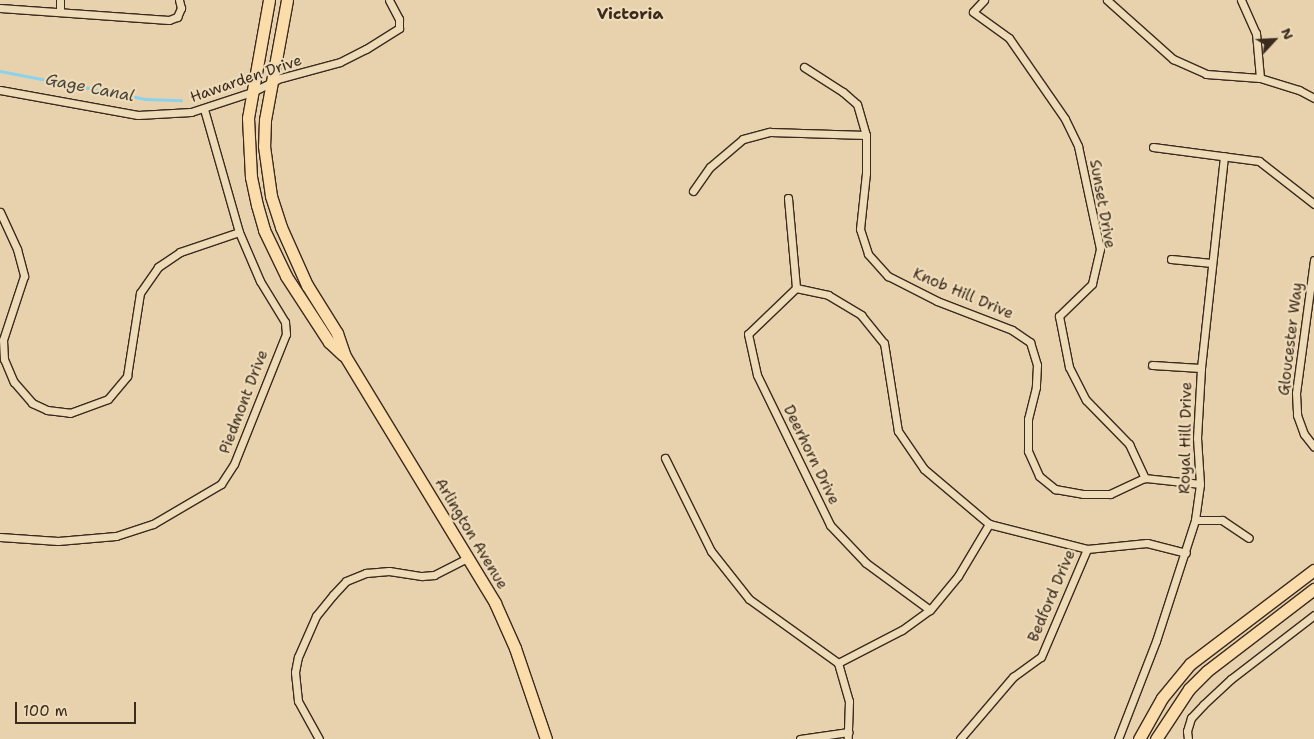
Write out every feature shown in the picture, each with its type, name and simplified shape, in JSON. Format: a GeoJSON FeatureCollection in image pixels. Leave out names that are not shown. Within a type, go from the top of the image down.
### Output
{"type":"FeatureCollection","features":[{"type":"Feature","properties":{"kind":"main road","name":"Arlington Avenue"},"geometry":{"type":"LineString","coordinates":[[268,0],[248,118],[251,177],[264,230],[292,284],[329,342],[345,356]]}},
{"type":"Feature","properties":{"kind":"main road","name":"Arlington Avenue"},"geometry":{"type":"LineString","coordinates":[[287,0],[271,82],[264,146],[271,196],[292,255],[337,333],[345,356],[468,558],[506,625],[546,739]]}},
{"type":"Feature","properties":{"kind":"main road"},"geometry":{"type":"LineString","coordinates":[[1139,739],[1162,698],[1190,664],[1314,570]]}},
{"type":"Feature","properties":{"kind":"main road"},"geometry":{"type":"LineString","coordinates":[[1156,739],[1182,698],[1207,672],[1314,589]]}},
{"type":"Feature","properties":{"kind":"main road"},"geometry":{"type":"LineString","coordinates":[[1149,739],[1171,704],[1182,698]]}},
{"type":"Feature","properties":{"kind":"street"},"geometry":{"type":"LineString","coordinates":[[60,0],[60,12]]}},
{"type":"Feature","properties":{"kind":"street"},"geometry":{"type":"LineString","coordinates":[[0,8],[169,20],[177,17],[181,8],[179,0]]}},
{"type":"Feature","properties":{"kind":"street","name":"Hawarden Drive"},"geometry":{"type":"LineString","coordinates":[[0,90],[138,115],[160,116],[204,108],[252,92],[271,82],[345,60],[396,31],[400,25],[389,0]]}},
{"type":"Feature","properties":{"kind":"street","name":"Sunset Drive"},"geometry":{"type":"LineString","coordinates":[[984,0],[974,12],[1009,38],[1065,119],[1078,146],[1100,249],[1092,284],[1059,316],[1062,340],[1068,367],[1086,400],[1129,444],[1145,478]]}},
{"type":"Feature","properties":{"kind":"street"},"geometry":{"type":"LineString","coordinates":[[1107,0],[1173,59],[1206,74],[1260,78],[1299,90],[1314,98]]}},
{"type":"Feature","properties":{"kind":"street"},"geometry":{"type":"LineString","coordinates":[[1241,0],[1256,33],[1260,78]]}},
{"type":"Feature","properties":{"kind":"street","name":"Knob Hill Drive"},"geometry":{"type":"LineString","coordinates":[[804,67],[843,92],[857,104],[866,135],[866,173],[860,229],[868,254],[888,276],[937,301],[1012,330],[1030,342],[1037,365],[1036,387],[1028,419],[1028,451],[1039,476],[1056,490],[1083,494],[1110,494],[1145,478]]}},
{"type":"Feature","properties":{"kind":"street","name":"Piedmont Drive"},"geometry":{"type":"LineString","coordinates":[[0,537],[58,541],[116,536],[153,524],[222,484],[234,464],[286,334],[285,322],[260,280],[238,232],[204,108]]}},
{"type":"Feature","properties":{"kind":"street"},"geometry":{"type":"LineString","coordinates":[[693,191],[710,167],[743,139],[770,132],[866,135]]}},
{"type":"Feature","properties":{"kind":"street"},"geometry":{"type":"LineString","coordinates":[[1153,147],[1259,161],[1314,204]]}},
{"type":"Feature","properties":{"kind":"street","name":"Royal Hill Drive"},"geometry":{"type":"LineString","coordinates":[[1118,739],[1186,553],[1195,520],[1200,484],[1197,438],[1201,368],[1224,156]]}},
{"type":"Feature","properties":{"kind":"street"},"geometry":{"type":"LineString","coordinates":[[788,198],[796,288],[828,295],[861,315],[884,343],[898,431],[924,469],[988,524],[1087,549],[1147,543],[1186,553]]}},
{"type":"Feature","properties":{"kind":"street"},"geometry":{"type":"LineString","coordinates":[[0,212],[17,249],[24,276],[3,340],[4,358],[14,382],[32,403],[47,410],[70,413],[108,399],[127,376],[140,293],[158,267],[180,252],[238,232]]}},
{"type":"Feature","properties":{"kind":"street"},"geometry":{"type":"LineString","coordinates":[[1171,259],[1212,263]]}},
{"type":"Feature","properties":{"kind":"street","name":"Gloucester Way"},"geometry":{"type":"LineString","coordinates":[[1314,260],[1296,393],[1298,415],[1304,434],[1314,447]]}},
{"type":"Feature","properties":{"kind":"street","name":"Deerhorn Drive"},"geometry":{"type":"LineString","coordinates":[[796,288],[748,334],[757,375],[830,525],[866,563],[930,610]]}},
{"type":"Feature","properties":{"kind":"street"},"geometry":{"type":"LineString","coordinates":[[1152,365],[1201,368]]}},
{"type":"Feature","properties":{"kind":"street"},"geometry":{"type":"LineString","coordinates":[[665,458],[711,551],[748,599],[838,663],[849,701],[848,736],[800,739]]}},
{"type":"Feature","properties":{"kind":"street"},"geometry":{"type":"LineString","coordinates":[[1145,478],[1200,484]]}},
{"type":"Feature","properties":{"kind":"street"},"geometry":{"type":"LineString","coordinates":[[1195,520],[1222,520],[1249,538]]}},
{"type":"Feature","properties":{"kind":"street"},"geometry":{"type":"LineString","coordinates":[[838,663],[902,630],[930,610],[958,576],[988,524]]}},
{"type":"Feature","properties":{"kind":"street","name":"Bedford Drive"},"geometry":{"type":"LineString","coordinates":[[960,739],[1013,677],[1041,657],[1087,549]]}},
{"type":"Feature","properties":{"kind":"street"},"geometry":{"type":"LineString","coordinates":[[319,739],[307,723],[298,701],[295,672],[298,657],[316,616],[346,582],[366,573],[389,571],[422,576],[434,575],[468,558]]}},
{"type":"Feature","properties":{"kind":"street"},"geometry":{"type":"LineString","coordinates":[[1188,739],[1187,731],[1191,718],[1203,705],[1231,679],[1314,615]]}},
{"type":"Feature","properties":{"kind":"waterway","name":"Gage Canal"},"geometry":{"type":"LineString","coordinates":[[0,71],[145,99],[181,100]]}},
{"type":"Feature","properties":{"kind":"district","name":"Victoria"},"geometry":{"type":"Point","coordinates":[630,14]}}]}
